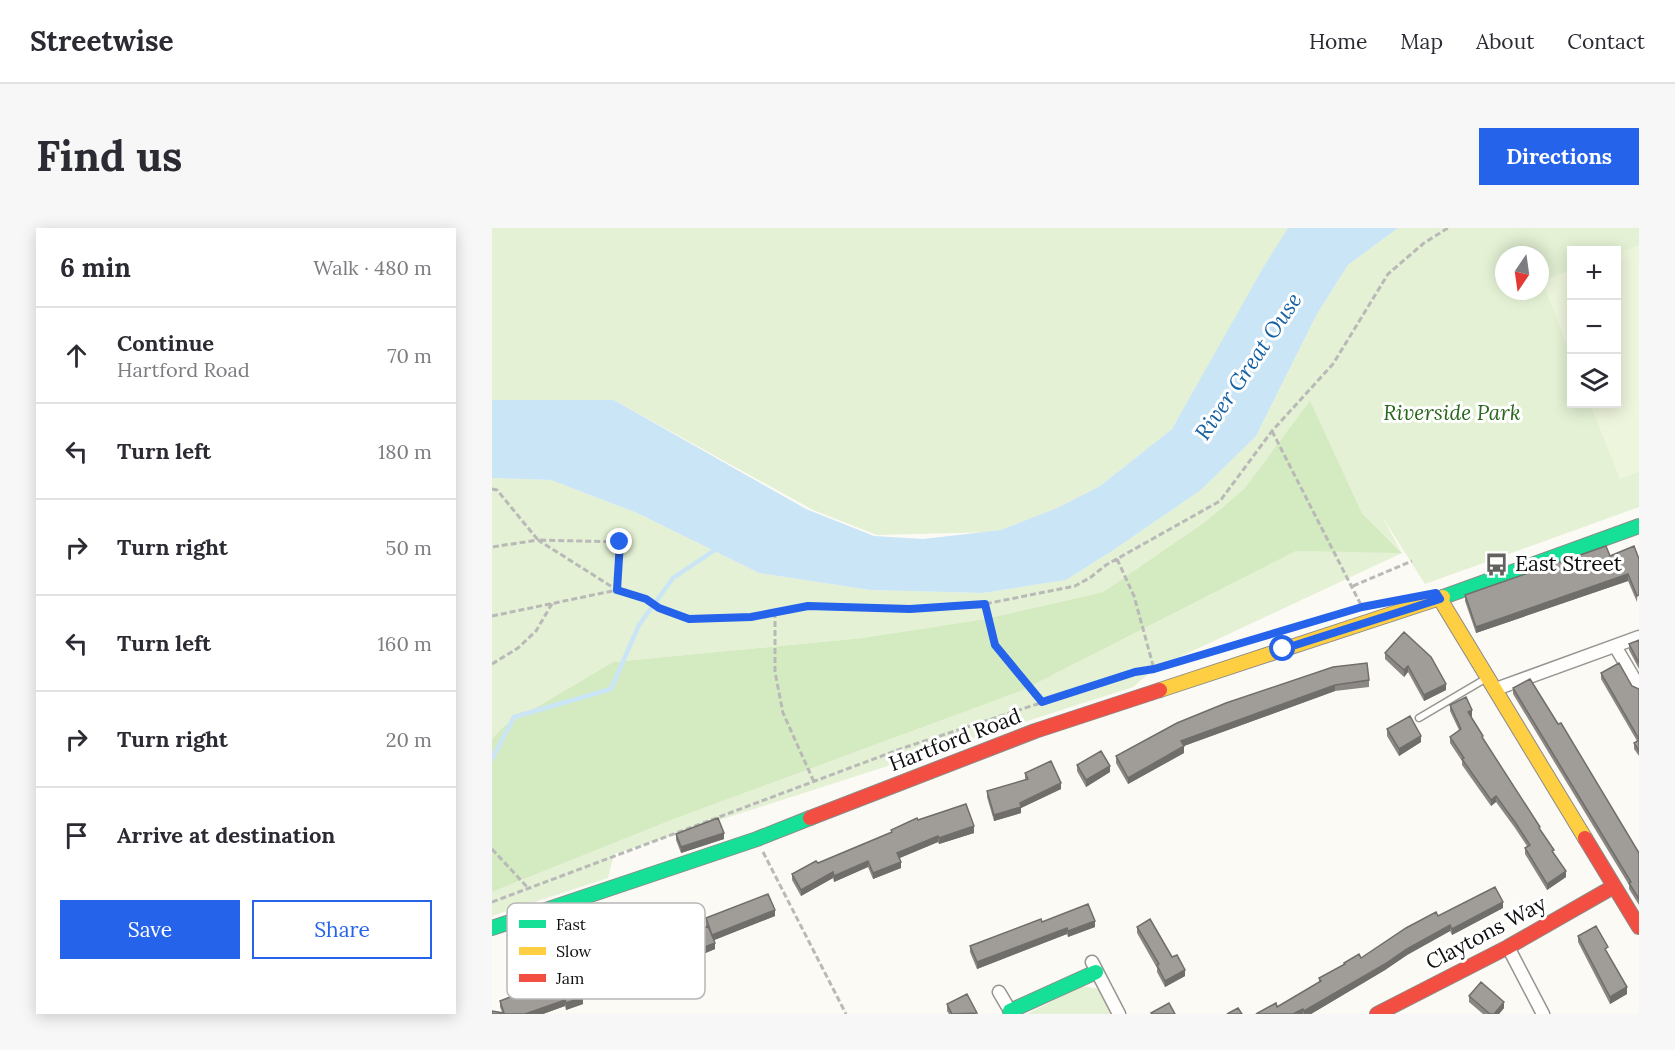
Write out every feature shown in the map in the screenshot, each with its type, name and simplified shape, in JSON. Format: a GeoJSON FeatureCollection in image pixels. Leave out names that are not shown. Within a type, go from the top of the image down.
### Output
{"type":"FeatureCollection","features":[{"type":"Feature","properties":{"kind":"main road","name":"Hartford Road"},"geometry":{"type":"LineString","coordinates":[[566,903],[757,839],[1035,731],[1440,599],[1639,526]]}},
{"type":"Feature","properties":{"kind":"main road"},"geometry":{"type":"LineString","coordinates":[[1440,599],[1639,927]]}},
{"type":"Feature","properties":{"kind":"main road","name":"Claytons Way"},"geometry":{"type":"LineString","coordinates":[[1377,1014],[1509,946],[1613,887]]}},
{"type":"Feature","properties":{"kind":"main road","name":"Hartford Road"},"geometry":{"type":"LineString","coordinates":[[492,928],[507,923]]}},
{"type":"Feature","properties":{"kind":"main road"},"geometry":{"type":"LineString","coordinates":[[1011,1013],[1094,967]]}},
{"type":"Feature","properties":{"kind":"street"},"geometry":{"type":"LineString","coordinates":[[1496,689],[1639,637]]}},
{"type":"Feature","properties":{"kind":"street"},"geometry":{"type":"LineString","coordinates":[[1615,646],[1639,687]]}},
{"type":"Feature","properties":{"kind":"street"},"geometry":{"type":"LineString","coordinates":[[1509,946],[1543,1014]]}},
{"type":"Feature","properties":{"kind":"street"},"geometry":{"type":"LineString","coordinates":[[1094,967],[1119,1014]]}},
{"type":"Feature","properties":{"kind":"street"},"geometry":{"type":"LineString","coordinates":[[999,992],[1011,1013]]}},
{"type":"Feature","properties":{"kind":"lane"},"geometry":{"type":"LineString","coordinates":[[1419,718],[1488,677]]}},
{"type":"Feature","properties":{"kind":"path"},"geometry":{"type":"LineString","coordinates":[[492,489],[497,490],[538,540],[617,590],[646,599],[659,608],[689,619],[751,617],[808,606],[910,609],[985,604],[1075,586],[1117,559],[1220,501],[1272,431],[1333,364],[1388,274],[1424,243],[1448,228]]}},
{"type":"Feature","properties":{"kind":"path"},"geometry":{"type":"LineString","coordinates":[[1272,431],[1362,607]]}},
{"type":"Feature","properties":{"kind":"path"},"geometry":{"type":"LineString","coordinates":[[492,547],[538,540],[620,542],[617,590]]}},
{"type":"Feature","properties":{"kind":"path"},"geometry":{"type":"LineString","coordinates":[[1117,559],[1134,596],[1154,669]]}},
{"type":"Feature","properties":{"kind":"path"},"geometry":{"type":"LineString","coordinates":[[1353,586],[1412,561]]}},
{"type":"Feature","properties":{"kind":"path"},"geometry":{"type":"LineString","coordinates":[[492,616],[617,590]]}},
{"type":"Feature","properties":{"kind":"path"},"geometry":{"type":"LineString","coordinates":[[492,664],[518,648],[536,631],[552,602]]}},
{"type":"Feature","properties":{"kind":"path"},"geometry":{"type":"LineString","coordinates":[[985,604],[995,645],[1042,702]]}},
{"type":"Feature","properties":{"kind":"path"},"geometry":{"type":"LineString","coordinates":[[775,612],[775,672],[783,713],[814,782]]}},
{"type":"Feature","properties":{"kind":"path"},"geometry":{"type":"LineString","coordinates":[[492,902],[903,748],[1135,672],[1154,669],[1340,614]]}},
{"type":"Feature","properties":{"kind":"path"},"geometry":{"type":"LineString","coordinates":[[757,839],[846,1014]]}},
{"type":"Feature","properties":{"kind":"path"},"geometry":{"type":"LineString","coordinates":[[492,849],[528,888]]}},
{"type":"Feature","properties":{"kind":"green space"},"geometry":{"type":"Polygon","coordinates":[[[492,228],[1289,228],[1172,429],[1100,486],[1057,508],[996,532],[877,535],[813,510],[614,400],[492,400],[492,228]]]}},
{"type":"Feature","properties":{"kind":"green space","name":"Riverside Park"},"geometry":{"type":"Polygon","coordinates":[[[1398,228],[1639,228],[1639,507],[1425,584],[1381,515],[1401,551],[1362,513],[1310,402],[1244,489],[1205,522],[1103,592],[985,619],[862,638],[613,662],[503,727],[492,739],[492,478],[551,480],[637,513],[759,573],[870,590],[983,593],[1066,580],[1201,490],[1256,436],[1317,314],[1348,265],[1398,228]]]}},
{"type":"Feature","properties":{"kind":"green space"},"geometry":{"type":"Polygon","coordinates":[[[1639,245],[1639,472],[1620,479],[1592,408],[1621,408],[1621,252],[1639,245]]]}},
{"type":"Feature","properties":{"kind":"green space"},"geometry":{"type":"Polygon","coordinates":[[[1567,272],[1567,345],[1549,299],[1549,278],[1567,272]]]}},
{"type":"Feature","properties":{"kind":"green space"},"geometry":{"type":"Polygon","coordinates":[[[1310,401],[1362,513],[1402,553],[1296,551],[1021,691],[674,819],[492,892],[492,739],[503,727],[613,662],[862,638],[985,619],[1103,592],[1205,522],[1244,489],[1310,401]]]}},
{"type":"Feature","properties":{"kind":"green space"},"geometry":{"type":"Polygon","coordinates":[[[1296,551],[1402,553],[1154,669],[1133,687],[614,854],[608,878],[532,903],[507,903],[507,911],[492,916],[492,892],[674,819],[1021,691],[1296,551]]]}},
{"type":"Feature","properties":{"kind":"green space"},"geometry":{"type":"Polygon","coordinates":[[[1082,986],[1100,989],[1114,1014],[1027,1014],[1082,986]]]}},
{"type":"Feature","properties":{"kind":"water","name":"River Great Ouse"},"geometry":{"type":"Polygon","coordinates":[[[1288,228],[1398,228],[1348,265],[1317,314],[1256,436],[1201,490],[1066,580],[983,593],[870,590],[759,573],[637,513],[551,480],[492,478],[492,400],[614,400],[806,509],[874,536],[923,539],[1001,530],[1057,508],[1100,486],[1172,429],[1288,228]]]}},
{"type":"Feature","properties":{"kind":"building"},"geometry":{"type":"Polygon","coordinates":[[[1606,546],[1610,556],[1634,546],[1639,559],[1639,595],[1637,596],[1628,574],[1476,627],[1465,595],[1606,546]]]}},
{"type":"Feature","properties":{"kind":"building"},"geometry":{"type":"Polygon","coordinates":[[[1404,632],[1431,657],[1446,684],[1424,695],[1408,666],[1404,670],[1385,653],[1404,632]]]}},
{"type":"Feature","properties":{"kind":"building"},"geometry":{"type":"Polygon","coordinates":[[[1639,640],[1639,663],[1629,644],[1639,640]]]}},
{"type":"Feature","properties":{"kind":"building"},"geometry":{"type":"Polygon","coordinates":[[[1367,663],[1369,680],[1335,685],[1181,741],[1184,746],[1128,778],[1116,756],[1177,723],[1226,703],[1333,667],[1367,663]]]}},
{"type":"Feature","properties":{"kind":"building"},"geometry":{"type":"Polygon","coordinates":[[[1619,663],[1632,686],[1639,689],[1639,739],[1601,673],[1619,663]]]}},
{"type":"Feature","properties":{"kind":"building"},"geometry":{"type":"Polygon","coordinates":[[[1530,679],[1558,724],[1561,723],[1639,853],[1639,899],[1629,883],[1631,882],[1513,688],[1530,679]]]}},
{"type":"Feature","properties":{"kind":"building"},"geometry":{"type":"Polygon","coordinates":[[[1466,697],[1472,710],[1468,712],[1482,737],[1566,871],[1547,884],[1525,848],[1530,845],[1515,822],[1496,796],[1491,800],[1462,759],[1464,758],[1450,737],[1461,729],[1450,705],[1466,697]]]}},
{"type":"Feature","properties":{"kind":"building"},"geometry":{"type":"Polygon","coordinates":[[[1410,716],[1421,736],[1399,749],[1387,729],[1410,716]]]}},
{"type":"Feature","properties":{"kind":"building"},"geometry":{"type":"Polygon","coordinates":[[[1639,740],[1639,751],[1634,743],[1639,740]]]}},
{"type":"Feature","properties":{"kind":"building"},"geometry":{"type":"Polygon","coordinates":[[[1101,751],[1110,766],[1086,780],[1077,765],[1101,751]]]}},
{"type":"Feature","properties":{"kind":"building"},"geometry":{"type":"Polygon","coordinates":[[[1051,761],[1061,783],[1020,803],[1021,807],[994,815],[987,791],[1028,779],[1025,773],[1051,761]]]}},
{"type":"Feature","properties":{"kind":"building"},"geometry":{"type":"Polygon","coordinates":[[[966,804],[974,826],[939,838],[938,836],[897,853],[901,862],[873,873],[868,861],[834,876],[833,872],[801,890],[792,874],[816,861],[818,863],[892,832],[891,830],[917,818],[918,820],[966,804]]]}},
{"type":"Feature","properties":{"kind":"building"},"geometry":{"type":"Polygon","coordinates":[[[718,818],[724,833],[681,847],[676,834],[718,818]]]}},
{"type":"Feature","properties":{"kind":"building"},"geometry":{"type":"Polygon","coordinates":[[[1495,887],[1503,902],[1452,929],[1450,925],[1304,1011],[1303,1009],[1293,1014],[1256,1014],[1276,1003],[1277,1007],[1321,981],[1319,978],[1359,954],[1361,958],[1406,928],[1436,912],[1438,916],[1495,887]]]}},
{"type":"Feature","properties":{"kind":"building"},"geometry":{"type":"Polygon","coordinates":[[[768,894],[775,910],[712,935],[706,918],[768,894]]]}},
{"type":"Feature","properties":{"kind":"building"},"geometry":{"type":"Polygon","coordinates":[[[1088,904],[1095,921],[1068,931],[1067,928],[977,962],[970,946],[1041,919],[1042,922],[1088,904]]]}},
{"type":"Feature","properties":{"kind":"building"},"geometry":{"type":"Polygon","coordinates":[[[1150,919],[1172,957],[1177,955],[1185,970],[1165,981],[1157,965],[1159,964],[1137,927],[1150,919]]]}},
{"type":"Feature","properties":{"kind":"building"},"geometry":{"type":"Polygon","coordinates":[[[708,926],[715,943],[705,947],[705,927],[708,926]]]}},
{"type":"Feature","properties":{"kind":"building"},"geometry":{"type":"Polygon","coordinates":[[[1596,926],[1608,947],[1605,949],[1627,987],[1610,997],[1578,936],[1596,926]]]}},
{"type":"Feature","properties":{"kind":"building"},"geometry":{"type":"Polygon","coordinates":[[[1481,982],[1504,1002],[1494,1014],[1490,1014],[1469,996],[1481,982]]]}},
{"type":"Feature","properties":{"kind":"building"},"geometry":{"type":"Polygon","coordinates":[[[967,994],[977,1013],[952,1014],[947,1004],[967,994]]]}},
{"type":"Feature","properties":{"kind":"building"},"geometry":{"type":"Polygon","coordinates":[[[507,998],[577,999],[566,1003],[565,1000],[525,1014],[492,1014],[492,1011],[504,1013],[500,1001],[507,998]]]}},
{"type":"Feature","properties":{"kind":"building"},"geometry":{"type":"Polygon","coordinates":[[[1169,1003],[1175,1014],[1151,1013],[1169,1003]]]}},
{"type":"Feature","properties":{"kind":"building"},"geometry":{"type":"Polygon","coordinates":[[[1238,1008],[1242,1014],[1227,1014],[1238,1008]]]}},
{"type":"Feature","properties":{"kind":"waterway"},"geometry":{"type":"LineString","coordinates":[[492,759],[514,717],[611,689],[639,625],[673,578],[718,548]]}},
{"type":"Feature","properties":{"kind":"traffic: fast"},"geometry":{"type":"LineString","coordinates":[[1443,597],[1639,526]]}},
{"type":"Feature","properties":{"kind":"traffic: fast"},"geometry":{"type":"LineString","coordinates":[[566,903],[757,839],[810,818]]}},
{"type":"Feature","properties":{"kind":"traffic: fast"},"geometry":{"type":"LineString","coordinates":[[492,928],[507,923]]}},
{"type":"Feature","properties":{"kind":"traffic: fast"},"geometry":{"type":"LineString","coordinates":[[1010,1011],[1096,972]]}},
{"type":"Feature","properties":{"kind":"traffic: slow"},"geometry":{"type":"LineString","coordinates":[[1160,690],[1443,597]]}},
{"type":"Feature","properties":{"kind":"traffic: slow"},"geometry":{"type":"LineString","coordinates":[[1440,599],[1585,838]]}},
{"type":"Feature","properties":{"kind":"traffic: jam"},"geometry":{"type":"LineString","coordinates":[[810,818],[1035,731],[1160,690]]}},
{"type":"Feature","properties":{"kind":"traffic: jam"},"geometry":{"type":"LineString","coordinates":[[1585,838],[1639,927]]}},
{"type":"Feature","properties":{"kind":"traffic: jam"},"geometry":{"type":"LineString","coordinates":[[1377,1014],[1508,947],[1613,887]]}},
{"type":"Feature","properties":{"kind":"place","name":"East Street"},"geometry":{"type":"Point","coordinates":[1497,564]}},
{"type":"Feature","properties":{"kind":"route"},"geometry":{"type":"LineString","coordinates":[[620,542],[617,590],[646,599],[659,608],[689,619],[751,617],[808,606],[910,609],[985,604],[995,645],[1042,702],[1135,672],[1154,669],[1362,607],[1436,593],[1440,599],[1283,649]]}}]}
